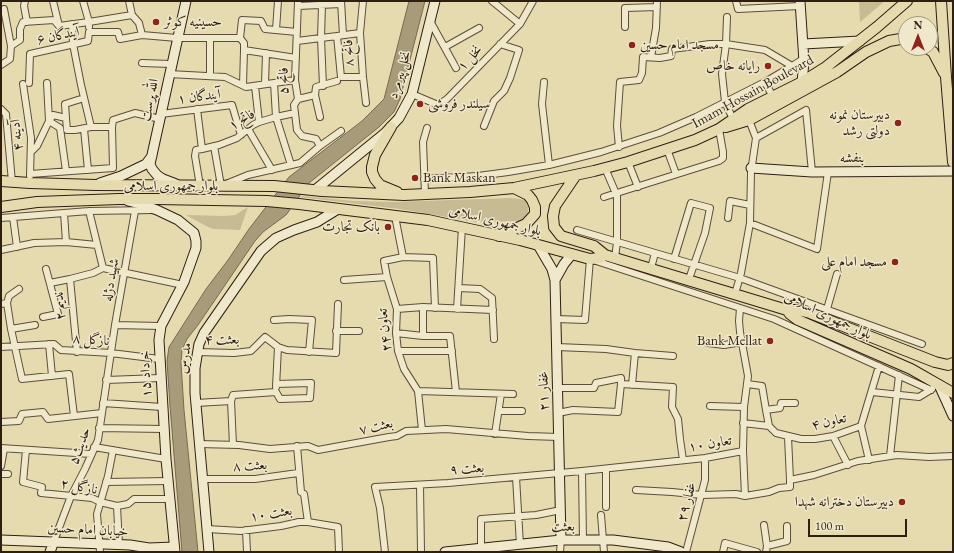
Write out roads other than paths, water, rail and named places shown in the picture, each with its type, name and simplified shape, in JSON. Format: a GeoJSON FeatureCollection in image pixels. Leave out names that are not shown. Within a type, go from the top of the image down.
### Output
{"type":"FeatureCollection","features":[{"type":"Feature","properties":{"kind":"main road","name":"Imam Hossain Boulevard"},"geometry":{"type":"LineString","coordinates":[[311,190],[407,195],[514,188],[628,162],[695,140],[720,129],[748,109],[802,82],[826,67],[860,41],[907,1]]}},
{"type":"Feature","properties":{"kind":"main road"},"geometry":{"type":"LineString","coordinates":[[941,1],[953,162]]}},
{"type":"Feature","properties":{"kind":"main road"},"geometry":{"type":"LineString","coordinates":[[720,129],[749,120],[837,72],[866,52],[889,41],[898,39]]}},
{"type":"Feature","properties":{"kind":"main road"},"geometry":{"type":"LineString","coordinates":[[935,56],[946,77]]}},
{"type":"Feature","properties":{"kind":"main road"},"geometry":{"type":"LineString","coordinates":[[391,127],[375,155],[372,167],[373,176],[380,185],[407,195]]}},
{"type":"Feature","properties":{"kind":"main road"},"geometry":{"type":"LineString","coordinates":[[576,175],[555,206],[553,223],[561,236],[590,244],[610,256]]}},
{"type":"Feature","properties":{"kind":"main road","name":"بلوار جمهوری اسلامی"},"geometry":{"type":"LineString","coordinates":[[1,181],[12,182],[30,178],[96,185],[274,186],[311,190]]}},
{"type":"Feature","properties":{"kind":"main road"},"geometry":{"type":"LineString","coordinates":[[499,236],[526,224],[535,214],[535,208],[528,195],[514,188]]}},
{"type":"Feature","properties":{"kind":"main road","name":"بلوار جمهوری اسلامی"},"geometry":{"type":"LineString","coordinates":[[1,207],[37,202],[119,200],[172,199],[267,201],[428,220],[538,244],[590,259]]}},
{"type":"Feature","properties":{"kind":"main road"},"geometry":{"type":"LineString","coordinates":[[1,200],[17,205]]}},
{"type":"Feature","properties":{"kind":"main road"},"geometry":{"type":"LineString","coordinates":[[590,259],[610,256]]}},
{"type":"Feature","properties":{"kind":"main road","name":"بلوار جمهوری اسلامی"},"geometry":{"type":"LineString","coordinates":[[610,256],[787,310],[798,320],[911,369],[935,387],[953,393]]}},
{"type":"Feature","properties":{"kind":"main road"},"geometry":{"type":"LineString","coordinates":[[787,310],[812,308],[935,362],[948,365],[953,363]]}},
{"type":"Feature","properties":{"kind":"street"},"geometry":{"type":"LineString","coordinates":[[25,1],[24,6],[28,22]]}},
{"type":"Feature","properties":{"kind":"street"},"geometry":{"type":"LineString","coordinates":[[53,1],[60,26]]}},
{"type":"Feature","properties":{"kind":"street"},"geometry":{"type":"LineString","coordinates":[[83,1],[89,22],[89,32]]}},
{"type":"Feature","properties":{"kind":"street"},"geometry":{"type":"LineString","coordinates":[[129,1],[132,14],[139,23],[142,35]]}},
{"type":"Feature","properties":{"kind":"street","name":"الله پرست"},"geometry":{"type":"LineString","coordinates":[[183,186],[171,183],[157,175],[150,164],[186,1]]}},
{"type":"Feature","properties":{"kind":"street"},"geometry":{"type":"LineString","coordinates":[[276,30],[278,1]]}},
{"type":"Feature","properties":{"kind":"street","name":"فاتح ۸"},"geometry":{"type":"LineString","coordinates":[[362,1],[360,33],[366,103]]}},
{"type":"Feature","properties":{"kind":"street","name":"نخل پیرمرد"},"geometry":{"type":"LineString","coordinates":[[311,190],[391,127],[400,118],[412,94],[434,1]]}},
{"type":"Feature","properties":{"kind":"street"},"geometry":{"type":"LineString","coordinates":[[492,1],[520,24]]}},
{"type":"Feature","properties":{"kind":"street"},"geometry":{"type":"LineString","coordinates":[[736,1],[738,10],[800,3],[803,59],[802,82]]}},
{"type":"Feature","properties":{"kind":"street","name":"نخل ۱"},"geometry":{"type":"LineString","coordinates":[[412,94],[438,106],[447,99],[520,24],[532,2]]}},
{"type":"Feature","properties":{"kind":"street"},"geometry":{"type":"LineString","coordinates":[[298,4],[322,5],[341,3],[339,79]]}},
{"type":"Feature","properties":{"kind":"street","name":"فاتح ۵"},"geometry":{"type":"LineString","coordinates":[[298,4],[295,80],[298,99],[294,105],[297,130],[302,136],[316,139],[320,146]]}},
{"type":"Feature","properties":{"kind":"street"},"geometry":{"type":"LineString","coordinates":[[625,27],[624,8],[657,4],[656,28],[651,57]]}},
{"type":"Feature","properties":{"kind":"street"},"geometry":{"type":"LineString","coordinates":[[322,5],[321,38],[323,86]]}},
{"type":"Feature","properties":{"kind":"street"},"geometry":{"type":"LineString","coordinates":[[1,65],[10,59],[11,46],[4,9]]}},
{"type":"Feature","properties":{"kind":"street"},"geometry":{"type":"LineString","coordinates":[[60,26],[132,14]]}},
{"type":"Feature","properties":{"kind":"street"},"geometry":{"type":"LineString","coordinates":[[727,18],[726,44],[722,74],[725,102],[733,119]]}},
{"type":"Feature","properties":{"kind":"street"},"geometry":{"type":"LineString","coordinates":[[11,46],[20,40],[20,29],[23,22],[54,20],[60,26]]}},
{"type":"Feature","properties":{"kind":"street"},"geometry":{"type":"LineString","coordinates":[[243,85],[244,43],[240,38],[242,20],[261,21],[265,29],[297,32]]}},
{"type":"Feature","properties":{"kind":"street"},"geometry":{"type":"LineString","coordinates":[[430,20],[456,68]]}},
{"type":"Feature","properties":{"kind":"street"},"geometry":{"type":"LineString","coordinates":[[72,24],[73,44],[91,127]]}},
{"type":"Feature","properties":{"kind":"street"},"geometry":{"type":"LineString","coordinates":[[445,47],[479,28]]}},
{"type":"Feature","properties":{"kind":"street","name":"آیندگان ۶"},"geometry":{"type":"LineString","coordinates":[[26,84],[30,54],[88,41],[89,32],[118,32],[120,39],[142,35],[177,38],[240,38]]}},
{"type":"Feature","properties":{"kind":"street"},"geometry":{"type":"LineString","coordinates":[[297,41],[360,33]]}},
{"type":"Feature","properties":{"kind":"street"},"geometry":{"type":"LineString","coordinates":[[1,37],[8,34]]}},
{"type":"Feature","properties":{"kind":"street"},"geometry":{"type":"LineString","coordinates":[[210,38],[210,76]]}},
{"type":"Feature","properties":{"kind":"street"},"geometry":{"type":"LineString","coordinates":[[802,44],[860,41]]}},
{"type":"Feature","properties":{"kind":"street"},"geometry":{"type":"LineString","coordinates":[[484,126],[494,101],[504,91],[510,78],[519,50],[500,44]]}},
{"type":"Feature","properties":{"kind":"street"},"geometry":{"type":"LineString","coordinates":[[619,147],[617,126],[620,82],[639,80],[642,73],[643,57],[671,56],[672,49],[710,44],[726,44],[765,50],[792,66]]}},
{"type":"Feature","properties":{"kind":"street"},"geometry":{"type":"LineString","coordinates":[[244,50],[296,58]]}},
{"type":"Feature","properties":{"kind":"street"},"geometry":{"type":"LineString","coordinates":[[265,84],[266,53]]}},
{"type":"Feature","properties":{"kind":"street"},"geometry":{"type":"LineString","coordinates":[[424,179],[478,176],[549,165],[619,147],[659,133],[696,117],[765,82],[803,59]]}},
{"type":"Feature","properties":{"kind":"street"},"geometry":{"type":"LineString","coordinates":[[142,63],[171,64]]}},
{"type":"Feature","properties":{"kind":"street"},"geometry":{"type":"LineString","coordinates":[[169,74],[225,77],[246,87],[295,80]]}},
{"type":"Feature","properties":{"kind":"street"},"geometry":{"type":"LineString","coordinates":[[320,117],[315,95],[316,87],[323,86],[339,79],[363,77]]}},
{"type":"Feature","properties":{"kind":"street"},"geometry":{"type":"LineString","coordinates":[[544,82],[542,104],[549,165]]}},
{"type":"Feature","properties":{"kind":"street"},"geometry":{"type":"LineString","coordinates":[[765,82],[772,97]]}},
{"type":"Feature","properties":{"kind":"street"},"geometry":{"type":"LineString","coordinates":[[47,83],[49,121]]}},
{"type":"Feature","properties":{"kind":"street"},"geometry":{"type":"LineString","coordinates":[[274,83],[276,117],[291,165]]}},
{"type":"Feature","properties":{"kind":"street","name":"آدینه ۴"},"geometry":{"type":"LineString","coordinates":[[26,84],[31,138],[30,178]]}},
{"type":"Feature","properties":{"kind":"street"},"geometry":{"type":"LineString","coordinates":[[255,86],[259,122]]}},
{"type":"Feature","properties":{"kind":"street"},"geometry":{"type":"LineString","coordinates":[[298,99],[315,95]]}},
{"type":"Feature","properties":{"kind":"street"},"geometry":{"type":"LineString","coordinates":[[84,98],[65,104],[67,130],[91,127],[112,127]]}},
{"type":"Feature","properties":{"kind":"street","name":"آیندگان ۱"},"geometry":{"type":"LineString","coordinates":[[160,116],[197,109],[232,105],[241,135]]}},
{"type":"Feature","properties":{"kind":"street"},"geometry":{"type":"LineString","coordinates":[[1,109],[6,114],[12,182]]}},
{"type":"Feature","properties":{"kind":"street"},"geometry":{"type":"LineString","coordinates":[[197,109],[202,149],[196,150],[195,156],[200,186]]}},
{"type":"Feature","properties":{"kind":"street"},"geometry":{"type":"LineString","coordinates":[[756,138],[806,110],[812,172]]}},
{"type":"Feature","properties":{"kind":"street"},"geometry":{"type":"LineString","coordinates":[[30,178],[66,171],[113,168],[113,120],[135,113],[160,116]]}},
{"type":"Feature","properties":{"kind":"street","name":"فاتح ۱"},"geometry":{"type":"LineString","coordinates":[[202,149],[237,138],[259,122],[295,113]]}},
{"type":"Feature","properties":{"kind":"street"},"geometry":{"type":"LineString","coordinates":[[31,152],[38,146],[53,115],[66,118]]}},
{"type":"Feature","properties":{"kind":"street"},"geometry":{"type":"LineString","coordinates":[[735,294],[740,278],[750,223],[751,168],[756,138],[749,120]]}},
{"type":"Feature","properties":{"kind":"street"},"geometry":{"type":"LineString","coordinates":[[49,121],[60,128],[66,171]]}},
{"type":"Feature","properties":{"kind":"street"},"geometry":{"type":"LineString","coordinates":[[84,128],[88,170]]}},
{"type":"Feature","properties":{"kind":"street"},"geometry":{"type":"LineString","coordinates":[[425,194],[423,142],[427,128]]}},
{"type":"Feature","properties":{"kind":"street"},"geometry":{"type":"LineString","coordinates":[[248,129],[272,170]]}},
{"type":"Feature","properties":{"kind":"street"},"geometry":{"type":"LineString","coordinates":[[604,197],[719,161],[723,158],[720,129]]}},
{"type":"Feature","properties":{"kind":"street"},"geometry":{"type":"LineString","coordinates":[[214,146],[221,186],[248,175],[300,162],[341,131]]}},
{"type":"Feature","properties":{"kind":"street"},"geometry":{"type":"LineString","coordinates":[[666,149],[676,174]]}},
{"type":"Feature","properties":{"kind":"street"},"geometry":{"type":"LineString","coordinates":[[96,185],[121,176],[146,164],[152,155]]}},
{"type":"Feature","properties":{"kind":"street"},"geometry":{"type":"LineString","coordinates":[[628,162],[638,187]]}},
{"type":"Feature","properties":{"kind":"street"},"geometry":{"type":"LineString","coordinates":[[605,168],[616,194],[617,242],[610,256]]}},
{"type":"Feature","properties":{"kind":"street","name":"بنفشه"},"geometry":{"type":"LineString","coordinates":[[751,168],[812,172],[953,171]]}},
{"type":"Feature","properties":{"kind":"street"},"geometry":{"type":"LineString","coordinates":[[750,223],[817,249],[828,172]]}},
{"type":"Feature","properties":{"kind":"street"},"geometry":{"type":"LineString","coordinates":[[168,215],[166,203],[172,199]]}},
{"type":"Feature","properties":{"kind":"street","name":"۱۵ خرداد"},"geometry":{"type":"LineString","coordinates":[[119,200],[140,204],[168,215],[190,229],[194,233],[196,241],[196,248],[183,285],[161,326],[159,340],[162,407],[174,550]]}},
{"type":"Feature","properties":{"kind":"street"},"geometry":{"type":"LineString","coordinates":[[728,218],[730,202],[750,205]]}},
{"type":"Feature","properties":{"kind":"street"},"geometry":{"type":"LineString","coordinates":[[674,259],[691,203],[710,208],[705,232],[689,279]]}},
{"type":"Feature","properties":{"kind":"street","name":"مدرس"},"geometry":{"type":"LineString","coordinates":[[208,552],[195,377],[197,352],[204,333],[261,251],[276,238],[317,222],[338,209]]}},
{"type":"Feature","properties":{"kind":"street"},"geometry":{"type":"LineString","coordinates":[[1,218],[89,211],[157,210]]}},
{"type":"Feature","properties":{"kind":"street"},"geometry":{"type":"LineString","coordinates":[[89,211],[103,268],[183,285]]}},
{"type":"Feature","properties":{"kind":"street","name":"شهید دژله"},"geometry":{"type":"LineString","coordinates":[[111,353],[135,211]]}},
{"type":"Feature","properties":{"kind":"street"},"geometry":{"type":"LineString","coordinates":[[64,213],[66,242]]}},
{"type":"Feature","properties":{"kind":"street"},"geometry":{"type":"LineString","coordinates":[[395,216],[403,257],[432,258],[435,308]]}},
{"type":"Feature","properties":{"kind":"street"},"geometry":{"type":"LineString","coordinates":[[13,217],[17,247]]}},
{"type":"Feature","properties":{"kind":"street"},"geometry":{"type":"LineString","coordinates":[[457,309],[462,227]]}},
{"type":"Feature","properties":{"kind":"street"},"geometry":{"type":"LineString","coordinates":[[576,230],[740,278],[812,308],[827,309],[922,344]]}},
{"type":"Feature","properties":{"kind":"street"},"geometry":{"type":"LineString","coordinates":[[590,244],[596,235]]}},
{"type":"Feature","properties":{"kind":"street"},"geometry":{"type":"LineString","coordinates":[[1,250],[34,243],[66,242],[97,245]]}},
{"type":"Feature","properties":{"kind":"street","name":"غفار ۲۱"},"geometry":{"type":"LineString","coordinates":[[538,244],[552,269],[555,280],[562,540]]}},
{"type":"Feature","properties":{"kind":"street"},"geometry":{"type":"LineString","coordinates":[[651,268],[655,253]]}},
{"type":"Feature","properties":{"kind":"street"},"geometry":{"type":"LineString","coordinates":[[555,280],[564,264],[572,254]]}},
{"type":"Feature","properties":{"kind":"street","name":"تعاون ۲۴"},"geometry":{"type":"LineString","coordinates":[[403,257],[384,261],[396,309],[398,351],[404,369],[418,391],[422,430]]}},
{"type":"Feature","properties":{"kind":"street"},"geometry":{"type":"LineString","coordinates":[[556,319],[585,320],[590,259],[774,319],[899,375],[935,387],[953,416]]}},
{"type":"Feature","properties":{"kind":"street","name":"ندیم ۲"},"geometry":{"type":"LineString","coordinates":[[77,352],[70,279],[93,273],[103,268]]}},
{"type":"Feature","properties":{"kind":"street"},"geometry":{"type":"LineString","coordinates":[[43,317],[58,314],[46,269]]}},
{"type":"Feature","properties":{"kind":"street"},"geometry":{"type":"LineString","coordinates":[[827,309],[837,274]]}},
{"type":"Feature","properties":{"kind":"street"},"geometry":{"type":"LineString","coordinates":[[344,280],[387,277]]}},
{"type":"Feature","properties":{"kind":"street"},"geometry":{"type":"LineString","coordinates":[[50,283],[70,279]]}},
{"type":"Feature","properties":{"kind":"street"},"geometry":{"type":"LineString","coordinates":[[459,288],[480,289],[492,298],[494,339]]}},
{"type":"Feature","properties":{"kind":"street"},"geometry":{"type":"LineString","coordinates":[[20,289],[8,296],[4,304],[12,329],[22,379],[69,374],[74,416]]}},
{"type":"Feature","properties":{"kind":"street"},"geometry":{"type":"LineString","coordinates":[[338,304],[336,331],[359,331]]}},
{"type":"Feature","properties":{"kind":"street"},"geometry":{"type":"LineString","coordinates":[[396,309],[423,307],[492,310]]}},
{"type":"Feature","properties":{"kind":"street"},"geometry":{"type":"LineString","coordinates":[[423,307],[423,336]]}},
{"type":"Feature","properties":{"kind":"street","name":"تعاون ۱۰"},"geometry":{"type":"LineString","coordinates":[[560,473],[705,458],[743,451],[744,407],[748,376],[739,321],[740,308]]}},
{"type":"Feature","properties":{"kind":"street"},"geometry":{"type":"LineString","coordinates":[[274,320],[312,320],[309,352]]}},
{"type":"Feature","properties":{"kind":"street"},"geometry":{"type":"LineString","coordinates":[[12,329],[35,325]]}},
{"type":"Feature","properties":{"kind":"street"},"geometry":{"type":"LineString","coordinates":[[115,325],[161,326]]}},
{"type":"Feature","properties":{"kind":"street","name":"بعثت ۴"},"geometry":{"type":"LineString","coordinates":[[197,352],[234,353],[251,351],[265,337],[278,347],[287,350],[336,353],[336,331]]}},
{"type":"Feature","properties":{"kind":"street"},"geometry":{"type":"LineString","coordinates":[[396,333],[423,336],[450,336],[456,392]]}},
{"type":"Feature","properties":{"kind":"street"},"geometry":{"type":"LineString","coordinates":[[708,343],[724,345],[742,342]]}},
{"type":"Feature","properties":{"kind":"street"},"geometry":{"type":"LineString","coordinates":[[49,344],[52,376]]}},
{"type":"Feature","properties":{"kind":"street","name":"نازگل ۸"},"geometry":{"type":"LineString","coordinates":[[1,348],[54,344],[60,350],[111,353],[159,359]]}},
{"type":"Feature","properties":{"kind":"street"},"geometry":{"type":"LineString","coordinates":[[276,384],[311,383],[310,398],[280,399],[276,392],[276,384],[278,347]]}},
{"type":"Feature","properties":{"kind":"street"},"geometry":{"type":"LineString","coordinates":[[557,347],[606,349],[673,356]]}},
{"type":"Feature","properties":{"kind":"street"},"geometry":{"type":"LineString","coordinates":[[398,351],[452,351]]}},
{"type":"Feature","properties":{"kind":"street","name":"حدیث۵"},"geometry":{"type":"LineString","coordinates":[[54,542],[71,496],[98,440],[111,353]]}},
{"type":"Feature","properties":{"kind":"street"},"geometry":{"type":"LineString","coordinates":[[632,385],[635,353]]}},
{"type":"Feature","properties":{"kind":"street","name":"تعاون ۴"},"geometry":{"type":"LineString","coordinates":[[743,423],[769,426],[776,433],[788,437],[815,440],[833,436],[861,426],[879,366]]}},
{"type":"Feature","properties":{"kind":"street"},"geometry":{"type":"LineString","coordinates":[[890,456],[899,375]]}},
{"type":"Feature","properties":{"kind":"street"},"geometry":{"type":"LineString","coordinates":[[106,380],[160,378]]}},
{"type":"Feature","properties":{"kind":"street"},"geometry":{"type":"LineString","coordinates":[[558,388],[594,388],[596,383],[620,378],[621,384],[618,412],[573,410],[558,413]]}},
{"type":"Feature","properties":{"kind":"street"},"geometry":{"type":"LineString","coordinates":[[621,384],[673,387],[672,407],[678,419],[684,460]]}},
{"type":"Feature","properties":{"kind":"street"},"geometry":{"type":"LineString","coordinates":[[747,384],[762,386],[769,426]]}},
{"type":"Feature","properties":{"kind":"street"},"geometry":{"type":"LineString","coordinates":[[872,392],[919,397],[935,387]]}},
{"type":"Feature","properties":{"kind":"street"},"geometry":{"type":"LineString","coordinates":[[418,391],[513,394]]}},
{"type":"Feature","properties":{"kind":"street"},"geometry":{"type":"LineString","coordinates":[[233,445],[230,401],[233,395],[276,392]]}},
{"type":"Feature","properties":{"kind":"street"},"geometry":{"type":"LineString","coordinates":[[495,434],[501,394]]}},
{"type":"Feature","properties":{"kind":"street"},"geometry":{"type":"LineString","coordinates":[[196,403],[230,401]]}},
{"type":"Feature","properties":{"kind":"street"},"geometry":{"type":"LineString","coordinates":[[766,410],[780,408],[781,403],[795,402]]}},
{"type":"Feature","properties":{"kind":"street"},"geometry":{"type":"LineString","coordinates":[[103,403],[162,407]]}},
{"type":"Feature","properties":{"kind":"street"},"geometry":{"type":"LineString","coordinates":[[710,406],[744,407]]}},
{"type":"Feature","properties":{"kind":"street"},"geometry":{"type":"LineString","coordinates":[[499,411],[522,411]]}},
{"type":"Feature","properties":{"kind":"street"},"geometry":{"type":"LineString","coordinates":[[1,422],[20,421],[22,414],[43,412],[48,419],[102,413]]}},
{"type":"Feature","properties":{"kind":"street"},"geometry":{"type":"LineString","coordinates":[[861,426],[868,460]]}},
{"type":"Feature","properties":{"kind":"street"},"geometry":{"type":"LineString","coordinates":[[99,428],[164,429]]}},
{"type":"Feature","properties":{"kind":"street","name":"بعثت ۷"},"geometry":{"type":"LineString","coordinates":[[199,444],[270,448],[308,446],[318,450],[397,436],[406,431],[446,429],[495,434],[559,437]]}},
{"type":"Feature","properties":{"kind":"street"},"geometry":{"type":"LineString","coordinates":[[833,436],[848,465]]}},
{"type":"Feature","properties":{"kind":"street"},"geometry":{"type":"LineString","coordinates":[[636,490],[702,495],[736,494],[745,496],[790,487],[788,437]]}},
{"type":"Feature","properties":{"kind":"street"},"geometry":{"type":"LineString","coordinates":[[297,446],[300,492],[304,494],[308,522]]}},
{"type":"Feature","properties":{"kind":"street"},"geometry":{"type":"LineString","coordinates":[[94,447],[166,459]]}},
{"type":"Feature","properties":{"kind":"street"},"geometry":{"type":"LineString","coordinates":[[1,466],[3,448],[91,454]]}},
{"type":"Feature","properties":{"kind":"street","name":"نازگل ۲"},"geometry":{"type":"LineString","coordinates":[[26,450],[23,482],[42,487],[41,493],[92,498],[100,502],[117,506]]}},
{"type":"Feature","properties":{"kind":"street"},"geometry":{"type":"LineString","coordinates":[[100,548],[97,514],[113,450]]}},
{"type":"Feature","properties":{"kind":"street"},"geometry":{"type":"LineString","coordinates":[[743,451],[745,496]]}},
{"type":"Feature","properties":{"kind":"street"},"geometry":{"type":"LineString","coordinates":[[790,480],[868,460],[890,456],[953,456]]}},
{"type":"Feature","properties":{"kind":"street","name":"غفار ۲۹"},"geometry":{"type":"LineString","coordinates":[[686,552],[702,495],[705,480],[705,458]]}},
{"type":"Feature","properties":{"kind":"street"},"geometry":{"type":"LineString","coordinates":[[606,468],[606,507]]}},
{"type":"Feature","properties":{"kind":"street"},"geometry":{"type":"LineString","coordinates":[[582,471],[583,541]]}},
{"type":"Feature","properties":{"kind":"street","name":"بعثت ۸"},"geometry":{"type":"LineString","coordinates":[[202,479],[255,479],[298,473]]}},
{"type":"Feature","properties":{"kind":"street","name":"بعثت ۹"},"geometry":{"type":"LineString","coordinates":[[385,552],[380,508],[375,487],[420,485],[560,473]]}},
{"type":"Feature","properties":{"kind":"street"},"geometry":{"type":"LineString","coordinates":[[1,474],[8,474]]}},
{"type":"Feature","properties":{"kind":"street"},"geometry":{"type":"LineString","coordinates":[[516,477],[520,544]]}},
{"type":"Feature","properties":{"kind":"street"},"geometry":{"type":"LineString","coordinates":[[106,482],[168,481]]}},
{"type":"Feature","properties":{"kind":"street"},"geometry":{"type":"LineString","coordinates":[[420,485],[421,552]]}},
{"type":"Feature","properties":{"kind":"street"},"geometry":{"type":"LineString","coordinates":[[118,545],[117,506],[128,504],[134,500],[169,499]]}},
{"type":"Feature","properties":{"kind":"street"},"geometry":{"type":"LineString","coordinates":[[482,548],[481,519],[519,516],[561,510]]}},
{"type":"Feature","properties":{"kind":"street"},"geometry":{"type":"LineString","coordinates":[[601,515],[604,552]]}},
{"type":"Feature","properties":{"kind":"street","name":"بعثت ۱۰"},"geometry":{"type":"LineString","coordinates":[[207,529],[246,530],[300,522],[338,527],[339,552]]}},
{"type":"Feature","properties":{"kind":"street"},"geometry":{"type":"LineString","coordinates":[[764,525],[766,549],[787,541],[787,526]]}},
{"type":"Feature","properties":{"kind":"street"},"geometry":{"type":"LineString","coordinates":[[246,530],[247,552]]}},
{"type":"Feature","properties":{"kind":"street","name":"خیابان امام حسین"},"geometry":{"type":"LineString","coordinates":[[1,540],[54,542],[100,548],[118,545],[130,549],[174,550]]}},
{"type":"Feature","properties":{"kind":"street"},"geometry":{"type":"LineString","coordinates":[[560,552],[562,540]]}},
{"type":"Feature","properties":{"kind":"street","name":"بعثت"},"geometry":{"type":"LineString","coordinates":[[445,552],[562,540],[613,540],[668,547],[681,552]]}},
{"type":"Feature","properties":{"kind":"street"},"geometry":{"type":"LineString","coordinates":[[50,552],[54,542]]}},
{"type":"Feature","properties":{"kind":"street"},"geometry":{"type":"LineString","coordinates":[[723,552],[725,543],[757,552]]}},
{"type":"Feature","properties":{"kind":"place","name":"حسینیه کوثر"},"geometry":{"type":"Point","coordinates":[156,22]}},
{"type":"Feature","properties":{"kind":"place","name":"مسجد امام حسین"},"geometry":{"type":"Point","coordinates":[632,45]}},
{"type":"Feature","properties":{"kind":"place","name":"رایانه خاص"},"geometry":{"type":"Point","coordinates":[768,66]}},
{"type":"Feature","properties":{"kind":"place","name":"سیلندر فروشی"},"geometry":{"type":"Point","coordinates":[420,104]}},
{"type":"Feature","properties":{"kind":"place","name":"دبیرستان نمونه دولتی رشد"},"geometry":{"type":"Point","coordinates":[898,123]}},
{"type":"Feature","properties":{"kind":"place","name":"Bank Maskan"},"geometry":{"type":"Point","coordinates":[415,178]}},
{"type":"Feature","properties":{"kind":"place","name":"بانک تجارت"},"geometry":{"type":"Point","coordinates":[388,227]}},
{"type":"Feature","properties":{"kind":"place","name":"مسجد امام علی"},"geometry":{"type":"Point","coordinates":[895,262]}},
{"type":"Feature","properties":{"kind":"place","name":"Bank Mellat"},"geometry":{"type":"Point","coordinates":[770,341]}},
{"type":"Feature","properties":{"kind":"place","name":"دبیرستان دخترانه شهدا"},"geometry":{"type":"Point","coordinates":[902,502]}}]}
